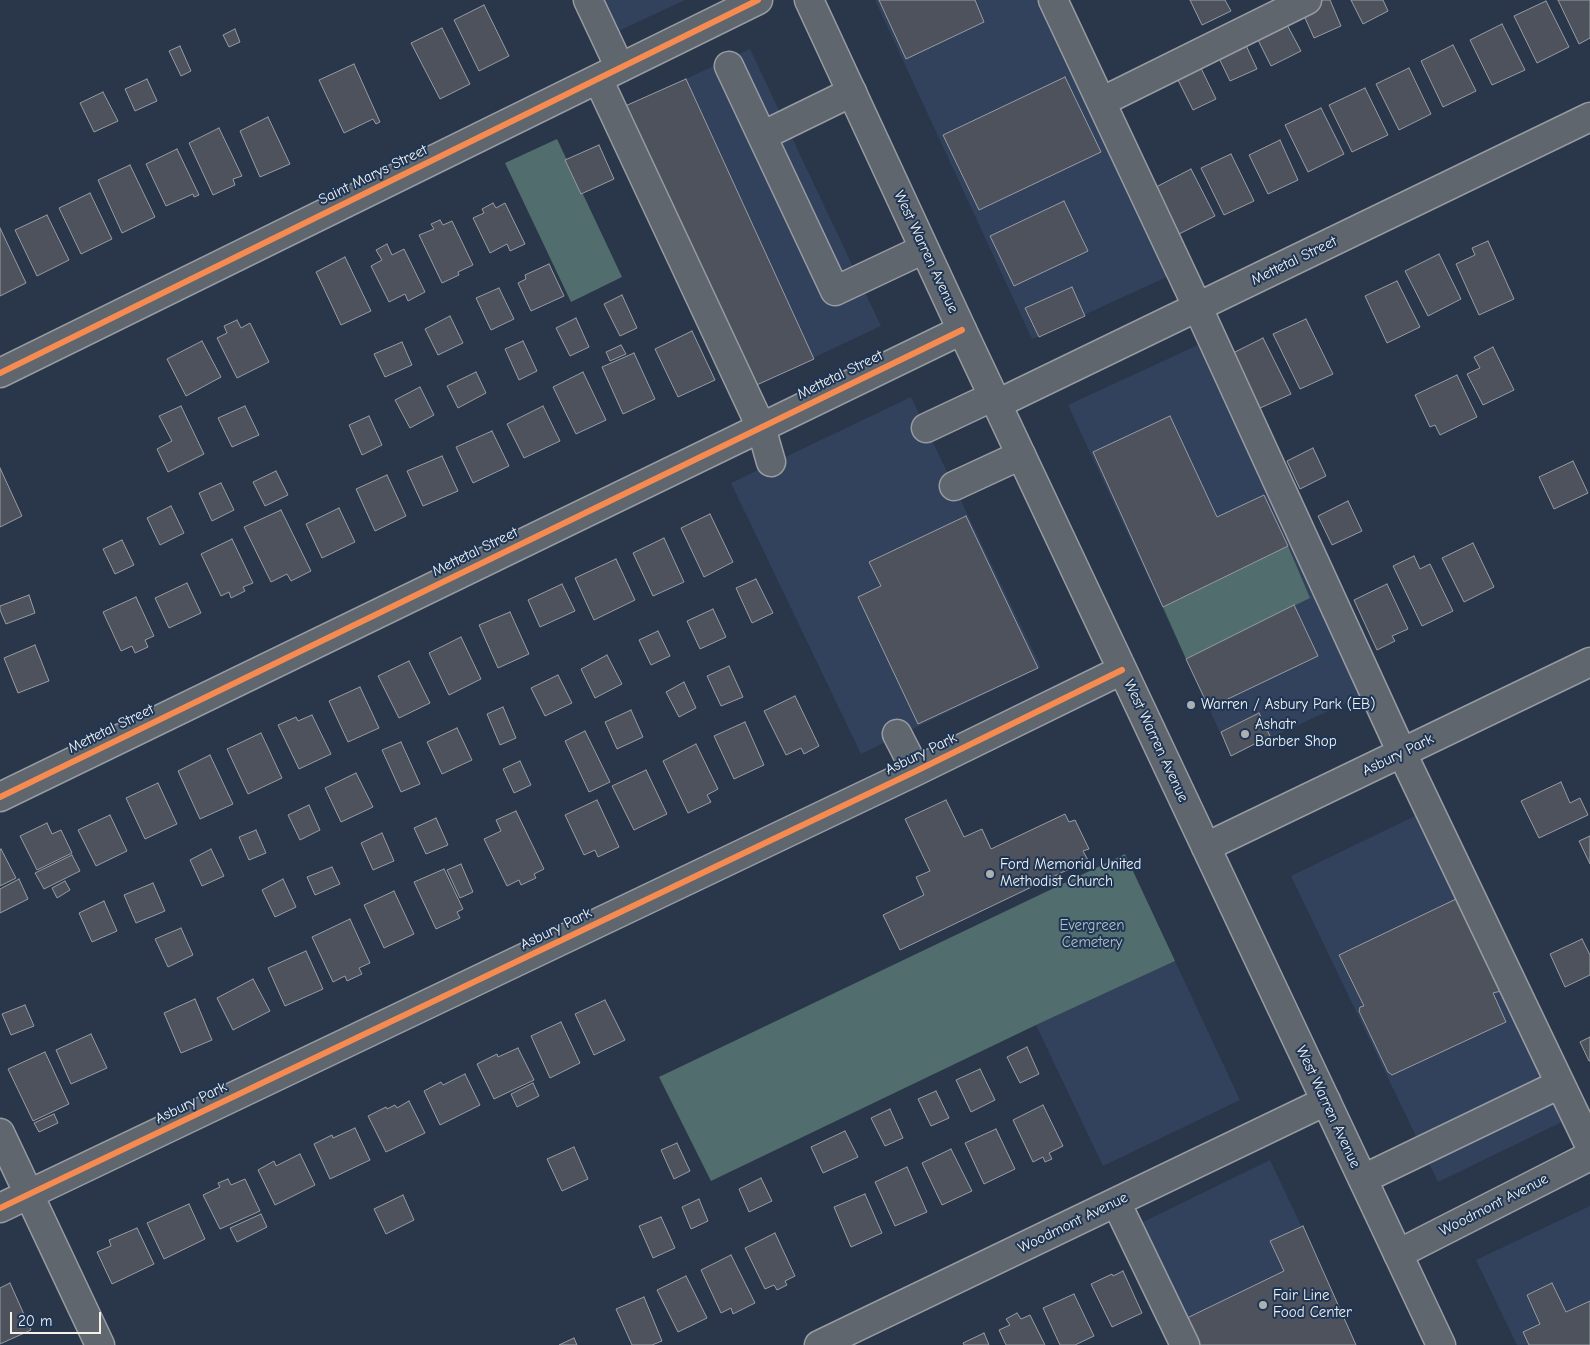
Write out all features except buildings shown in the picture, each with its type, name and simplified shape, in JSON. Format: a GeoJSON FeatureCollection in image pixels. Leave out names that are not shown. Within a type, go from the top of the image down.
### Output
{"type":"FeatureCollection","features":[{"type":"Feature","properties":{"kind":"street"},"geometry":{"type":"LineString","coordinates":[[588,0],[609,74],[761,427],[771,462]]}},
{"type":"Feature","properties":{"kind":"street","name":"Saint Marys Street"},"geometry":{"type":"LineString","coordinates":[[0,373],[758,0]]}},
{"type":"Feature","properties":{"kind":"street","name":"West Warren Avenue"},"geometry":{"type":"LineString","coordinates":[[809,0],[962,330],[1441,1345]]}},
{"type":"Feature","properties":{"kind":"street"},"geometry":{"type":"LineString","coordinates":[[1053,0],[1198,308],[1402,753],[1590,1146]]}},
{"type":"Feature","properties":{"kind":"street"},"geometry":{"type":"LineString","coordinates":[[1101,102],[1308,0]]}},
{"type":"Feature","properties":{"kind":"street"},"geometry":{"type":"LineString","coordinates":[[729,66],[835,291],[924,249]]}},
{"type":"Feature","properties":{"kind":"street"},"geometry":{"type":"LineString","coordinates":[[762,136],[852,92]]}},
{"type":"Feature","properties":{"kind":"street","name":"Mettetal Street"},"geometry":{"type":"LineString","coordinates":[[926,428],[995,400],[1198,308],[1590,117]]}},
{"type":"Feature","properties":{"kind":"street","name":"Mettetal Street"},"geometry":{"type":"LineString","coordinates":[[0,797],[962,330]]}},
{"type":"Feature","properties":{"kind":"street"},"geometry":{"type":"LineString","coordinates":[[954,486],[1021,455]]}},
{"type":"Feature","properties":{"kind":"street","name":"Asbury Park"},"geometry":{"type":"LineString","coordinates":[[1206,847],[1590,662]]}},
{"type":"Feature","properties":{"kind":"street","name":"Asbury Park"},"geometry":{"type":"LineString","coordinates":[[0,1208],[1122,670]]}},
{"type":"Feature","properties":{"kind":"street"},"geometry":{"type":"LineString","coordinates":[[897,734],[916,770]]}},
{"type":"Feature","properties":{"kind":"street"},"geometry":{"type":"LineString","coordinates":[[1363,1179],[1560,1084]]}},
{"type":"Feature","properties":{"kind":"street","name":"Woodmont Avenue"},"geometry":{"type":"LineString","coordinates":[[819,1345],[1326,1101]]}},
{"type":"Feature","properties":{"kind":"street"},"geometry":{"type":"LineString","coordinates":[[0,1133],[100,1345]]}},
{"type":"Feature","properties":{"kind":"street","name":"Woodmont Avenue"},"geometry":{"type":"LineString","coordinates":[[1398,1254],[1590,1156]]}},
{"type":"Feature","properties":{"kind":"street"},"geometry":{"type":"LineString","coordinates":[[1116,1202],[1185,1345]]}},
{"type":"Feature","properties":{"kind":"shaded area"},"geometry":{"type":"Polygon","coordinates":[[[596,0],[685,0],[612,34],[596,0]]]}},
{"type":"Feature","properties":{"kind":"shaded area"},"geometry":{"type":"Polygon","coordinates":[[[875,0],[1044,0],[1171,275],[1032,339],[875,0]]]}},
{"type":"Feature","properties":{"kind":"shaded area"},"geometry":{"type":"Polygon","coordinates":[[[750,49],[881,326],[749,388],[618,111],[750,49]]]}},
{"type":"Feature","properties":{"kind":"shaded area"},"geometry":{"type":"Polygon","coordinates":[[[1200,344],[1363,695],[1231,756],[1068,405],[1200,344]]]}},
{"type":"Feature","properties":{"kind":"shaded area"},"geometry":{"type":"Polygon","coordinates":[[[911,397],[1041,667],[861,754],[731,483],[911,397]]]}},
{"type":"Feature","properties":{"kind":"shaded area"},"geometry":{"type":"Polygon","coordinates":[[[1417,815],[1564,1121],[1438,1182],[1291,876],[1417,815]]]}},
{"type":"Feature","properties":{"kind":"shaded area"},"geometry":{"type":"Polygon","coordinates":[[[1175,961],[1240,1100],[1103,1166],[1036,1025],[1175,961]]]}},
{"type":"Feature","properties":{"kind":"shaded area"},"geometry":{"type":"Polygon","coordinates":[[[1270,1160],[1357,1345],[1200,1345],[1141,1223],[1270,1160]]]}},
{"type":"Feature","properties":{"kind":"shaded area"},"geometry":{"type":"Polygon","coordinates":[[[1590,1206],[1590,1345],[1517,1345],[1476,1260],[1590,1206]]]}},
{"type":"Feature","properties":{"kind":"green space"},"geometry":{"type":"Polygon","coordinates":[[[557,139],[622,277],[571,302],[505,163],[557,139]]]}},
{"type":"Feature","properties":{"kind":"green space"},"geometry":{"type":"Polygon","coordinates":[[[1288,546],[1310,598],[1186,659],[1163,607],[1288,546]]]}},
{"type":"Feature","properties":{"kind":"green space","name":"Evergreen Cemetery"},"geometry":{"type":"Polygon","coordinates":[[[1125,854],[1175,961],[1036,1025],[711,1181],[659,1077],[1125,854]]]}},
{"type":"Feature","properties":{"kind":"cycle path"},"geometry":{"type":"LineString","coordinates":[[0,373],[758,0]]}},
{"type":"Feature","properties":{"kind":"cycle path"},"geometry":{"type":"LineString","coordinates":[[0,797],[962,330]]}},
{"type":"Feature","properties":{"kind":"cycle path"},"geometry":{"type":"LineString","coordinates":[[0,1208],[916,771],[1122,670]]}},
{"type":"Feature","properties":{"kind":"place","name":"Warren / Asbury Park (EB)"},"geometry":{"type":"Point","coordinates":[1191,705]}},
{"type":"Feature","properties":{"kind":"place","name":"Ashatr Barber Shop"},"geometry":{"type":"Point","coordinates":[1245,734]}},
{"type":"Feature","properties":{"kind":"place","name":"Ford Memorial United Methodist Church"},"geometry":{"type":"Point","coordinates":[990,874]}},
{"type":"Feature","properties":{"kind":"place","name":"Fair Line Food Center"},"geometry":{"type":"Point","coordinates":[1263,1305]}}]}
